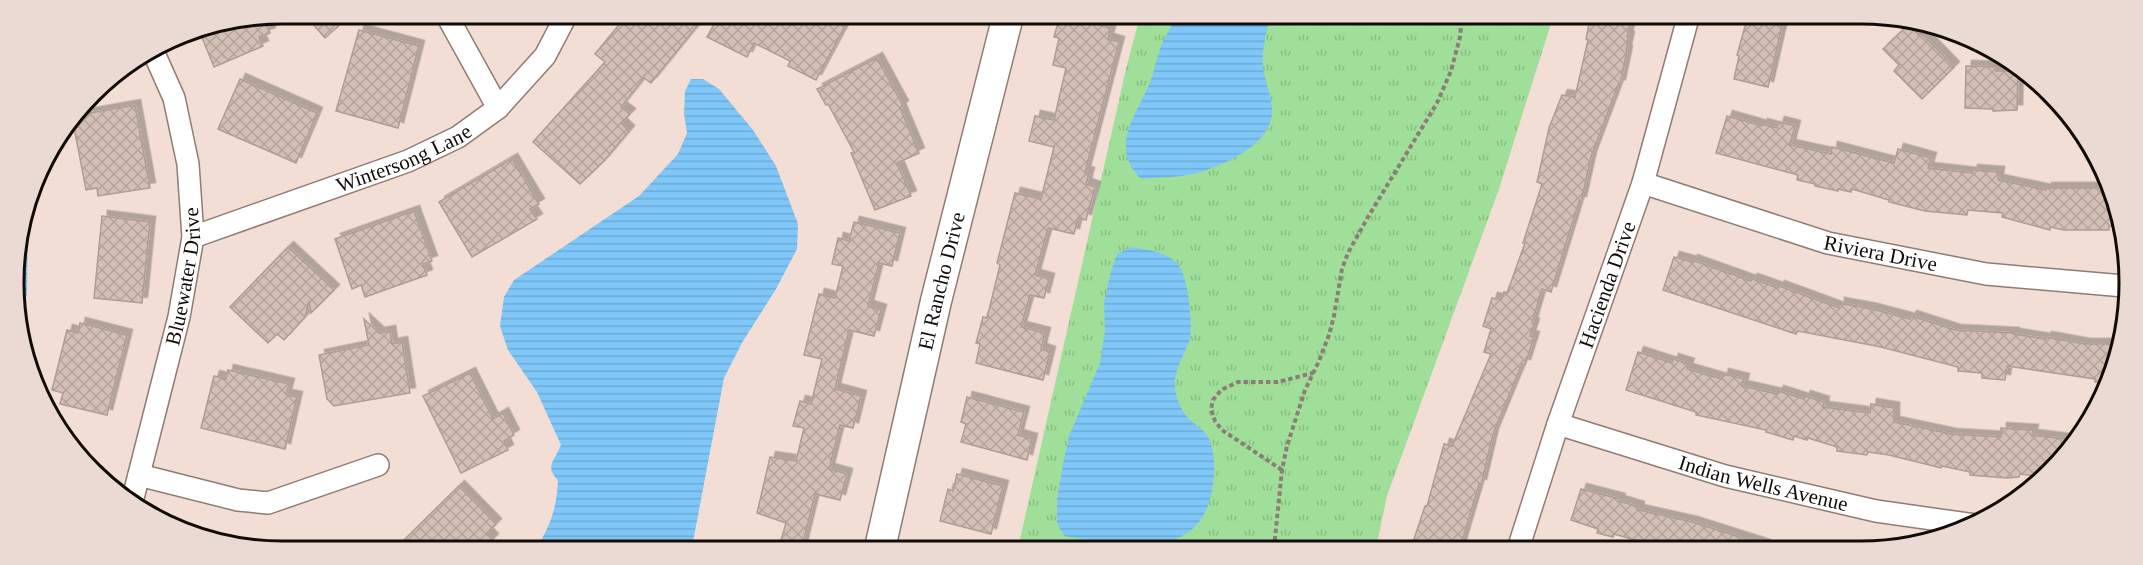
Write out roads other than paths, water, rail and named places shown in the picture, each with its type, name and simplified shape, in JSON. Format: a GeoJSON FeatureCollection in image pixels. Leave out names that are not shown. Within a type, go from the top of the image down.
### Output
{"type":"FeatureCollection","features":[{"type":"Feature","properties":{"kind":"street"},"geometry":{"type":"LineString","coordinates":[[452,24],[498,108]]}},
{"type":"Feature","properties":{"kind":"street","name":"Wintersong Lane"},"geometry":{"type":"LineString","coordinates":[[193,237],[408,161],[458,137],[498,108],[544,56],[562,24]]}},
{"type":"Feature","properties":{"kind":"street","name":"El Rancho Drive"},"geometry":{"type":"LineString","coordinates":[[882,541],[936,302],[1006,24]]}},
{"type":"Feature","properties":{"kind":"street","name":"Hacienda Drive"},"geometry":{"type":"LineString","coordinates":[[1521,541],[1558,424],[1643,183],[1686,24]]}},
{"type":"Feature","properties":{"kind":"street","name":"Bluewater Drive"},"geometry":{"type":"LineString","coordinates":[[134,494],[179,317],[193,237],[188,164],[177,109],[156,57]]}},
{"type":"Feature","properties":{"kind":"street","name":"Riviera Drive"},"geometry":{"type":"LineString","coordinates":[[1643,183],[1828,243],[1986,274],[2119,286]]}},
{"type":"Feature","properties":{"kind":"street","name":"Indian Wells Avenue"},"geometry":{"type":"LineString","coordinates":[[1558,424],[1725,476],[1876,511],[1956,522]]}},
{"type":"Feature","properties":{"kind":"street"},"geometry":{"type":"LineString","coordinates":[[139,475],[238,500],[268,503],[378,465]]}},
{"type":"Feature","properties":{"kind":"water"},"geometry":{"type":"Polygon","coordinates":[[[1172,24],[1269,24],[1263,61],[1272,108],[1271,121],[1257,142],[1234,158],[1190,175],[1141,179],[1131,167],[1126,143],[1128,130],[1150,82],[1161,46],[1172,24]]]}},
{"type":"Feature","properties":{"kind":"water"},"geometry":{"type":"Polygon","coordinates":[[[691,79],[703,79],[719,89],[753,130],[776,166],[798,224],[797,249],[724,378],[693,541],[540,541],[555,507],[558,480],[551,467],[561,445],[537,392],[508,350],[500,326],[504,297],[514,280],[639,196],[678,154],[687,133],[684,114],[685,91],[691,79]]]}},
{"type":"Feature","properties":{"kind":"water"},"geometry":{"type":"Polygon","coordinates":[[[28,239],[27,295],[25,299],[28,239]]]}},
{"type":"Feature","properties":{"kind":"water"},"geometry":{"type":"Polygon","coordinates":[[[1131,247],[1167,256],[1181,269],[1187,289],[1190,335],[1176,374],[1175,387],[1184,413],[1208,437],[1212,448],[1214,474],[1211,495],[1202,517],[1189,532],[1171,541],[1100,541],[1064,536],[1057,523],[1057,500],[1069,436],[1100,363],[1105,331],[1104,302],[1117,254],[1131,247]]]}}]}
